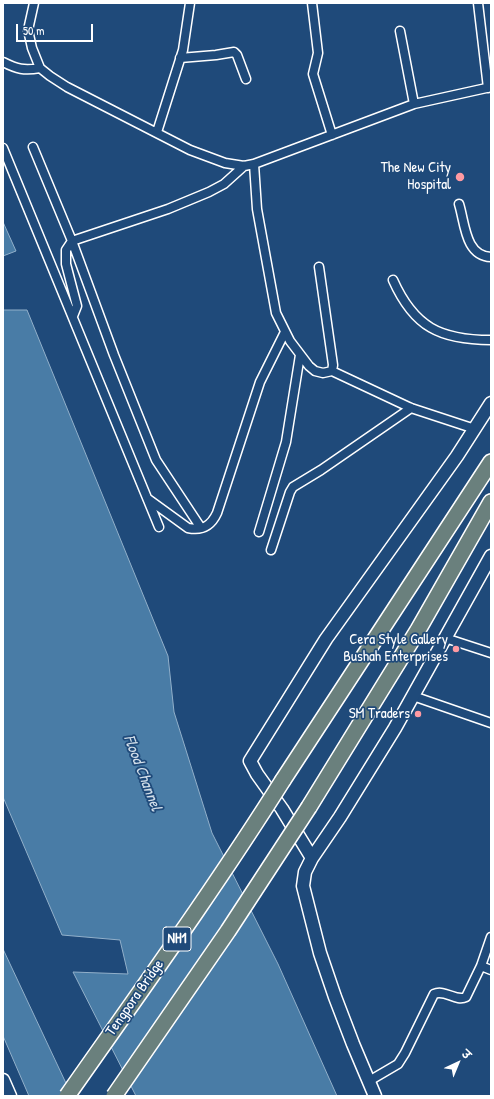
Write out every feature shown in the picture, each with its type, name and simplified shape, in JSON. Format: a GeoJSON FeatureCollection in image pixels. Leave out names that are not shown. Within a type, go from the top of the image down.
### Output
{"type":"FeatureCollection","features":[{"type":"Feature","properties":{"kind":"highway","name":"Tengpora Bridge"},"geometry":{"type":"LineString","coordinates":[[67,1096],[202,904],[491,462]]}},
{"type":"Feature","properties":{"kind":"highway","name":"NH1"},"geometry":{"type":"LineString","coordinates":[[114,1096],[228,931],[309,807],[415,637],[491,502]]}},
{"type":"Feature","properties":{"kind":"main road"},"geometry":{"type":"LineString","coordinates":[[312,858],[250,761],[326,639],[475,429],[491,403]]}},
{"type":"Feature","properties":{"kind":"main road"},"geometry":{"type":"LineString","coordinates":[[375,1096],[335,997],[310,917],[303,886],[305,872],[312,858],[340,817],[395,728],[491,556]]}},
{"type":"Feature","properties":{"kind":"main road"},"geometry":{"type":"LineString","coordinates":[[3,1080],[9,1096]]}},
{"type":"Feature","properties":{"kind":"street"},"geometry":{"type":"LineString","coordinates":[[34,3],[28,30],[32,48],[40,68],[67,87],[190,150],[225,163],[244,166],[254,164],[414,104],[489,88],[478,3]]}},
{"type":"Feature","properties":{"kind":"street"},"geometry":{"type":"LineString","coordinates":[[157,132],[183,50],[190,3]]}},
{"type":"Feature","properties":{"kind":"street"},"geometry":{"type":"LineString","coordinates":[[312,3],[318,53],[313,74],[332,135]]}},
{"type":"Feature","properties":{"kind":"street"},"geometry":{"type":"LineString","coordinates":[[400,31],[414,104]]}},
{"type":"Feature","properties":{"kind":"street"},"geometry":{"type":"LineString","coordinates":[[180,58],[234,52],[238,55],[246,79]]}},
{"type":"Feature","properties":{"kind":"street"},"geometry":{"type":"LineString","coordinates":[[3,62],[15,68],[29,70],[40,68]]}},
{"type":"Feature","properties":{"kind":"street"},"geometry":{"type":"LineString","coordinates":[[33,147],[72,242],[114,355],[156,460],[201,528]]}},
{"type":"Feature","properties":{"kind":"street"},"geometry":{"type":"LineString","coordinates":[[3,148],[159,527]]}},
{"type":"Feature","properties":{"kind":"street"},"geometry":{"type":"LineString","coordinates":[[254,164],[257,209],[276,313],[285,332],[309,366],[315,371],[323,373],[332,371],[411,408],[475,429]]}},
{"type":"Feature","properties":{"kind":"street"},"geometry":{"type":"LineString","coordinates":[[73,316],[77,306],[66,264],[66,250],[72,242],[168,210],[209,192],[224,184],[244,166]]}},
{"type":"Feature","properties":{"kind":"street"},"geometry":{"type":"LineString","coordinates":[[459,204],[472,249],[484,257],[491,257]]}},
{"type":"Feature","properties":{"kind":"street"},"geometry":{"type":"LineString","coordinates":[[319,267],[332,358],[332,371]]}},
{"type":"Feature","properties":{"kind":"street"},"geometry":{"type":"LineString","coordinates":[[393,280],[400,295],[410,310],[420,321],[430,328],[440,333],[463,339],[491,340]]}},
{"type":"Feature","properties":{"kind":"street"},"geometry":{"type":"LineString","coordinates":[[148,500],[188,528],[201,528],[214,521],[260,382],[285,332]]}},
{"type":"Feature","properties":{"kind":"street"},"geometry":{"type":"LineString","coordinates":[[259,532],[286,442],[300,355]]}},
{"type":"Feature","properties":{"kind":"street"},"geometry":{"type":"LineString","coordinates":[[271,550],[293,487],[321,470],[411,408]]}},
{"type":"Feature","properties":{"kind":"street"},"geometry":{"type":"LineString","coordinates":[[445,638],[491,653]]}},
{"type":"Feature","properties":{"kind":"street"},"geometry":{"type":"LineString","coordinates":[[413,696],[491,723]]}},
{"type":"Feature","properties":{"kind":"street"},"geometry":{"type":"LineString","coordinates":[[369,1081],[398,1064],[434,994],[441,992],[459,998],[466,997],[481,966],[491,937]]}},
{"type":"Feature","properties":{"kind":"street"},"geometry":{"type":"LineString","coordinates":[[481,966],[491,970]]}},
{"type":"Feature","properties":{"kind":"water"},"geometry":{"type":"Polygon","coordinates":[[[3,222],[16,251],[3,256],[3,222]]]}},
{"type":"Feature","properties":{"kind":"water","name":"Flood Channel"},"geometry":{"type":"Polygon","coordinates":[[[3,310],[27,310],[168,656],[174,712],[212,833],[278,964],[337,1096],[136,1096],[73,972],[128,974],[120,940],[62,935],[3,797],[3,310]]]}},
{"type":"Feature","properties":{"kind":"water"},"geometry":{"type":"Polygon","coordinates":[[[3,949],[72,1096],[29,1096],[3,1036],[3,949]]]}},
{"type":"Feature","properties":{"kind":"place","name":"The New City Hospital"},"geometry":{"type":"Point","coordinates":[460,177]}},
{"type":"Feature","properties":{"kind":"place","name":"Cera Style Gallery Bushah Enterprises"},"geometry":{"type":"Point","coordinates":[456,649]}},
{"type":"Feature","properties":{"kind":"place","name":"SM Traders"},"geometry":{"type":"Point","coordinates":[418,714]}}]}
